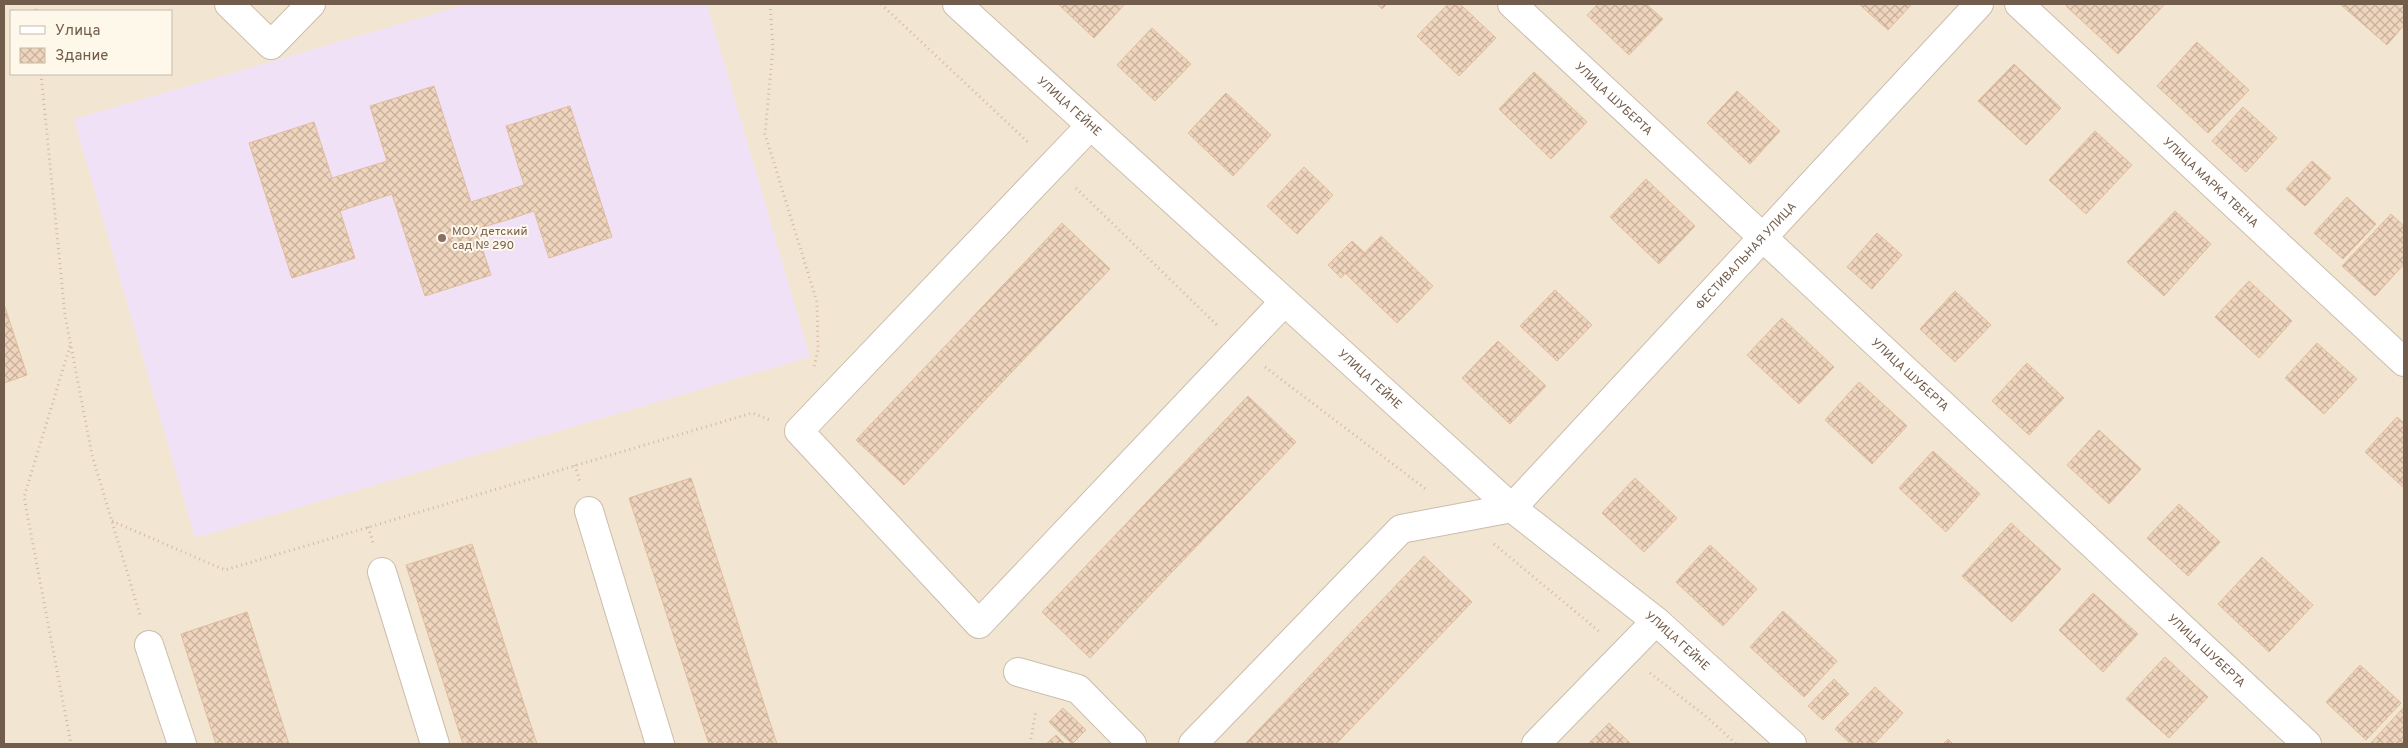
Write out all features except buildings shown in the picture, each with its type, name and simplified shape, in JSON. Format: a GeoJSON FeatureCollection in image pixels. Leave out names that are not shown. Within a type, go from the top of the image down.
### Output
{"type":"FeatureCollection","features":[{"type":"Feature","properties":{"kind":"street"},"geometry":{"type":"LineString","coordinates":[[229,4],[271,45],[311,4]]}},
{"type":"Feature","properties":{"kind":"street","name":"УЛИЦА ГЕЙНЕ"},"geometry":{"type":"LineString","coordinates":[[957,4],[1512,508],[1656,621],[1792,744]]}},
{"type":"Feature","properties":{"kind":"street","name":"УЛИЦА ШУБЕРТА"},"geometry":{"type":"LineString","coordinates":[[1512,4],[2307,744]]}},
{"type":"Feature","properties":{"kind":"street","name":"ФЕСТИВАЛЬНАЯ УЛИЦА"},"geometry":{"type":"LineString","coordinates":[[1512,508],[1979,4]]}},
{"type":"Feature","properties":{"kind":"street","name":"УЛИЦА МАРКА ТВЕНА"},"geometry":{"type":"LineString","coordinates":[[2019,4],[2404,362]]}},
{"type":"Feature","properties":{"kind":"street"},"geometry":{"type":"LineString","coordinates":[[1090,126],[799,431],[979,624],[1284,302]]}},
{"type":"Feature","properties":{"kind":"street"},"geometry":{"type":"LineString","coordinates":[[1193,744],[1401,529],[1512,508]]}},
{"type":"Feature","properties":{"kind":"street"},"geometry":{"type":"LineString","coordinates":[[589,511],[660,744]]}},
{"type":"Feature","properties":{"kind":"street"},"geometry":{"type":"LineString","coordinates":[[382,572],[435,744]]}},
{"type":"Feature","properties":{"kind":"street"},"geometry":{"type":"LineString","coordinates":[[1536,744],[1656,621]]}},
{"type":"Feature","properties":{"kind":"street"},"geometry":{"type":"LineString","coordinates":[[149,645],[182,744]]}},
{"type":"Feature","properties":{"kind":"street"},"geometry":{"type":"LineString","coordinates":[[1018,672],[1078,690],[1132,744]]}},
{"type":"Feature","properties":{"kind":"path"},"geometry":{"type":"LineString","coordinates":[[770,4],[773,47],[765,134],[817,302],[818,350],[812,377]]}},
{"type":"Feature","properties":{"kind":"path"},"geometry":{"type":"LineString","coordinates":[[41,75],[64,315],[92,455],[149,645]]}},
{"type":"Feature","properties":{"kind":"path"},"geometry":{"type":"LineString","coordinates":[[70,345],[24,497],[71,744]]}},
{"type":"Feature","properties":{"kind":"path"},"geometry":{"type":"LineString","coordinates":[[112,521],[225,570],[752,413],[799,431]]}},
{"type":"Feature","properties":{"kind":"shaded area"},"geometry":{"type":"Polygon","coordinates":[[[4,4],[2404,4],[2404,744],[4,744],[4,4]]]}},
{"type":"Feature","properties":{"kind":"shaded area","name":"МОУ детский сад № 290"},"geometry":{"type":"Polygon","coordinates":[[[468,4],[707,4],[810,357],[195,538],[74,119],[468,4]]]}},
{"type":"Feature","properties":{"kind":"place","name":"МОУ детский сад № 290"},"geometry":{"type":"Point","coordinates":[442,238]}}]}
